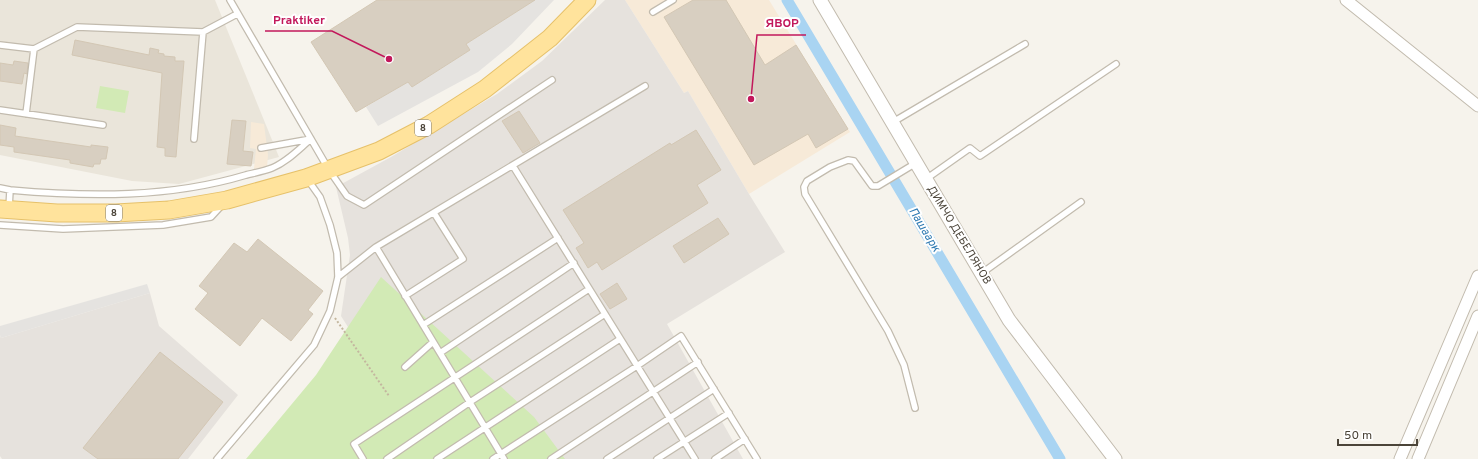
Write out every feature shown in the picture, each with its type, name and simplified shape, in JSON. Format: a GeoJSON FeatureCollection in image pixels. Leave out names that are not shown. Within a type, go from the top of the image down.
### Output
{"type":"FeatureCollection","features":[{"type":"Feature","properties":{"kind":"main road","name":"8"},"geometry":{"type":"LineString","coordinates":[[4,210],[123,212],[170,210],[227,200],[329,170],[379,151],[429,125],[485,89],[550,38],[587,0]]}},
{"type":"Feature","properties":{"kind":"street","name":"ДИМЧО ДЕБЕЛЯНОВ"},"geometry":{"type":"LineString","coordinates":[[820,0],[1009,320],[1115,459]]}},
{"type":"Feature","properties":{"kind":"street"},"geometry":{"type":"LineString","coordinates":[[1346,0],[1478,106]]}},
{"type":"Feature","properties":{"kind":"street"},"geometry":{"type":"LineString","coordinates":[[1400,459],[1478,276]]}},
{"type":"Feature","properties":{"kind":"street"},"geometry":{"type":"LineString","coordinates":[[1418,459],[1478,316]]}},
{"type":"Feature","properties":{"kind":"lane"},"geometry":{"type":"LineString","coordinates":[[230,0],[329,170],[347,196],[364,205],[552,80]]}},
{"type":"Feature","properties":{"kind":"lane"},"geometry":{"type":"LineString","coordinates":[[653,12],[673,0]]}},
{"type":"Feature","properties":{"kind":"lane"},"geometry":{"type":"LineString","coordinates":[[0,45],[34,49],[77,27],[202,32],[237,14]]}},
{"type":"Feature","properties":{"kind":"lane"},"geometry":{"type":"LineString","coordinates":[[194,139],[202,32]]}},
{"type":"Feature","properties":{"kind":"lane"},"geometry":{"type":"LineString","coordinates":[[892,123],[1025,44]]}},
{"type":"Feature","properties":{"kind":"lane"},"geometry":{"type":"LineString","coordinates":[[26,114],[34,49]]}},
{"type":"Feature","properties":{"kind":"lane"},"geometry":{"type":"LineString","coordinates":[[926,179],[970,148],[980,156],[1116,64]]}},
{"type":"Feature","properties":{"kind":"lane"},"geometry":{"type":"LineString","coordinates":[[338,277],[376,247],[645,86]]}},
{"type":"Feature","properties":{"kind":"lane"},"geometry":{"type":"LineString","coordinates":[[0,110],[103,125]]}},
{"type":"Feature","properties":{"kind":"lane"},"geometry":{"type":"LineString","coordinates":[[261,148],[311,139]]}},
{"type":"Feature","properties":{"kind":"lane"},"geometry":{"type":"LineString","coordinates":[[0,188],[10,190],[127,195],[218,184],[273,167],[290,157],[311,139]]}},
{"type":"Feature","properties":{"kind":"lane"},"geometry":{"type":"LineString","coordinates":[[915,408],[904,365],[888,331],[805,194],[804,187],[807,182],[830,167],[848,160],[854,161],[872,186],[878,186],[916,163]]}},
{"type":"Feature","properties":{"kind":"lane"},"geometry":{"type":"LineString","coordinates":[[513,166],[695,459]]}},
{"type":"Feature","properties":{"kind":"lane"},"geometry":{"type":"LineString","coordinates":[[217,459],[314,345],[330,311],[338,277],[337,253],[330,225],[320,197],[306,178]]}},
{"type":"Feature","properties":{"kind":"lane"},"geometry":{"type":"LineString","coordinates":[[4,210],[10,190]]}},
{"type":"Feature","properties":{"kind":"lane"},"geometry":{"type":"LineString","coordinates":[[0,224],[63,229],[163,224],[211,217],[227,200]]}},
{"type":"Feature","properties":{"kind":"lane"},"geometry":{"type":"LineString","coordinates":[[982,273],[1081,202]]}},
{"type":"Feature","properties":{"kind":"lane"},"geometry":{"type":"LineString","coordinates":[[405,296],[463,259],[434,212]]}},
{"type":"Feature","properties":{"kind":"lane"},"geometry":{"type":"LineString","coordinates":[[423,325],[558,238]]}},
{"type":"Feature","properties":{"kind":"lane"},"geometry":{"type":"LineString","coordinates":[[376,247],[502,456]]}},
{"type":"Feature","properties":{"kind":"lane"},"geometry":{"type":"LineString","coordinates":[[440,353],[574,263]]}},
{"type":"Feature","properties":{"kind":"lane"},"geometry":{"type":"LineString","coordinates":[[363,459],[354,444],[589,289]]}},
{"type":"Feature","properties":{"kind":"lane"},"geometry":{"type":"LineString","coordinates":[[387,459],[470,402],[605,314]]}},
{"type":"Feature","properties":{"kind":"lane"},"geometry":{"type":"LineString","coordinates":[[493,459],[502,456],[681,336],[756,459]]}},
{"type":"Feature","properties":{"kind":"lane"},"geometry":{"type":"LineString","coordinates":[[437,459],[620,339]]}},
{"type":"Feature","properties":{"kind":"lane"},"geometry":{"type":"LineString","coordinates":[[405,367],[433,342]]}},
{"type":"Feature","properties":{"kind":"lane"},"geometry":{"type":"LineString","coordinates":[[551,459],[698,362]]}},
{"type":"Feature","properties":{"kind":"lane"},"geometry":{"type":"LineString","coordinates":[[607,459],[714,389]]}},
{"type":"Feature","properties":{"kind":"lane"},"geometry":{"type":"LineString","coordinates":[[657,459],[729,413]]}},
{"type":"Feature","properties":{"kind":"lane"},"geometry":{"type":"LineString","coordinates":[[715,459],[745,439]]}},
{"type":"Feature","properties":{"kind":"path"},"geometry":{"type":"LineString","coordinates":[[330,311],[389,396]]}},
{"type":"Feature","properties":{"kind":"shaded area"},"geometry":{"type":"Polygon","coordinates":[[[0,0],[215,0],[279,157],[179,184],[132,181],[0,155],[0,0]]]}},
{"type":"Feature","properties":{"kind":"shaded area"},"geometry":{"type":"Polygon","coordinates":[[[531,0],[554,0],[512,44],[478,72],[378,126],[366,107],[408,81],[412,87],[470,50],[466,44],[532,2],[531,0]]]}},
{"type":"Feature","properties":{"kind":"shaded area"},"geometry":{"type":"Polygon","coordinates":[[[605,0],[625,0],[684,93],[688,91],[785,252],[667,324],[743,459],[545,459],[386,387],[341,316],[350,255],[348,238],[336,187],[391,157],[497,94],[542,61],[605,0]]]}},
{"type":"Feature","properties":{"kind":"shaded area"},"geometry":{"type":"Polygon","coordinates":[[[625,0],[769,0],[850,132],[749,194],[688,91],[684,93],[625,0]]]}},
{"type":"Feature","properties":{"kind":"shaded area"},"geometry":{"type":"Polygon","coordinates":[[[251,122],[264,124],[268,155],[267,167],[254,169],[256,149],[250,148],[251,122]]]}},
{"type":"Feature","properties":{"kind":"shaded area"},"geometry":{"type":"Polygon","coordinates":[[[147,284],[150,293],[1,338],[0,326],[147,284]]]}},
{"type":"Feature","properties":{"kind":"shaded area"},"geometry":{"type":"Polygon","coordinates":[[[150,293],[159,326],[238,395],[188,459],[2,459],[0,456],[0,335],[1,338],[150,293]]]}},
{"type":"Feature","properties":{"kind":"green space"},"geometry":{"type":"Polygon","coordinates":[[[100,86],[129,91],[125,113],[96,108],[100,86]]]}},
{"type":"Feature","properties":{"kind":"green space"},"geometry":{"type":"Polygon","coordinates":[[[381,277],[534,417],[565,459],[246,459],[316,375],[381,277]]]}},
{"type":"Feature","properties":{"kind":"building"},"geometry":{"type":"Polygon","coordinates":[[[377,0],[535,0],[466,44],[470,50],[412,87],[408,82],[356,112],[311,42],[377,0]]]}},
{"type":"Feature","properties":{"kind":"building"},"geometry":{"type":"Polygon","coordinates":[[[693,0],[726,0],[765,65],[796,45],[848,129],[816,148],[808,134],[754,165],[664,17],[693,0]]]}},
{"type":"Feature","properties":{"kind":"building"},"geometry":{"type":"Polygon","coordinates":[[[75,40],[149,55],[150,48],[159,50],[158,53],[164,54],[164,56],[175,57],[175,61],[184,61],[176,157],[165,156],[165,148],[157,147],[162,73],[72,55],[75,40]]]}},
{"type":"Feature","properties":{"kind":"building"},"geometry":{"type":"Polygon","coordinates":[[[14,61],[28,63],[27,74],[24,73],[22,84],[0,81],[0,63],[13,65],[14,61]]]}},
{"type":"Feature","properties":{"kind":"building"},"geometry":{"type":"Polygon","coordinates":[[[519,111],[540,143],[523,153],[502,121],[519,111]]]}},
{"type":"Feature","properties":{"kind":"building"},"geometry":{"type":"Polygon","coordinates":[[[232,120],[246,121],[243,151],[253,152],[251,166],[227,164],[232,120]]]}},
{"type":"Feature","properties":{"kind":"building"},"geometry":{"type":"Polygon","coordinates":[[[0,125],[16,128],[15,136],[91,147],[91,145],[108,147],[106,159],[101,159],[100,164],[94,164],[93,167],[70,163],[70,160],[14,152],[14,147],[0,145],[0,125]]]}},
{"type":"Feature","properties":{"kind":"building"},"geometry":{"type":"Polygon","coordinates":[[[696,130],[721,170],[697,185],[708,203],[602,270],[597,262],[588,268],[576,248],[584,243],[563,210],[670,143],[671,145],[696,130]]]}},
{"type":"Feature","properties":{"kind":"building"},"geometry":{"type":"Polygon","coordinates":[[[718,218],[729,234],[684,263],[673,246],[718,218]]]}},
{"type":"Feature","properties":{"kind":"building"},"geometry":{"type":"Polygon","coordinates":[[[258,239],[323,291],[308,310],[313,314],[291,341],[262,318],[240,346],[195,309],[208,293],[199,286],[234,243],[247,252],[258,239]]]}},
{"type":"Feature","properties":{"kind":"building"},"geometry":{"type":"Polygon","coordinates":[[[617,283],[627,299],[610,309],[600,294],[617,283]]]}},
{"type":"Feature","properties":{"kind":"building"},"geometry":{"type":"Polygon","coordinates":[[[160,352],[223,402],[178,459],[98,459],[83,448],[160,352]]]}},
{"type":"Feature","properties":{"kind":"waterway","name":"Пашаарк"},"geometry":{"type":"LineString","coordinates":[[787,0],[1060,459]]}},
{"type":"Feature","properties":{"kind":"place","name":"Praktiker"},"geometry":{"type":"Point","coordinates":[389,59]}},
{"type":"Feature","properties":{"kind":"place","name":"ЯВОР"},"geometry":{"type":"Point","coordinates":[751,99]}}]}
